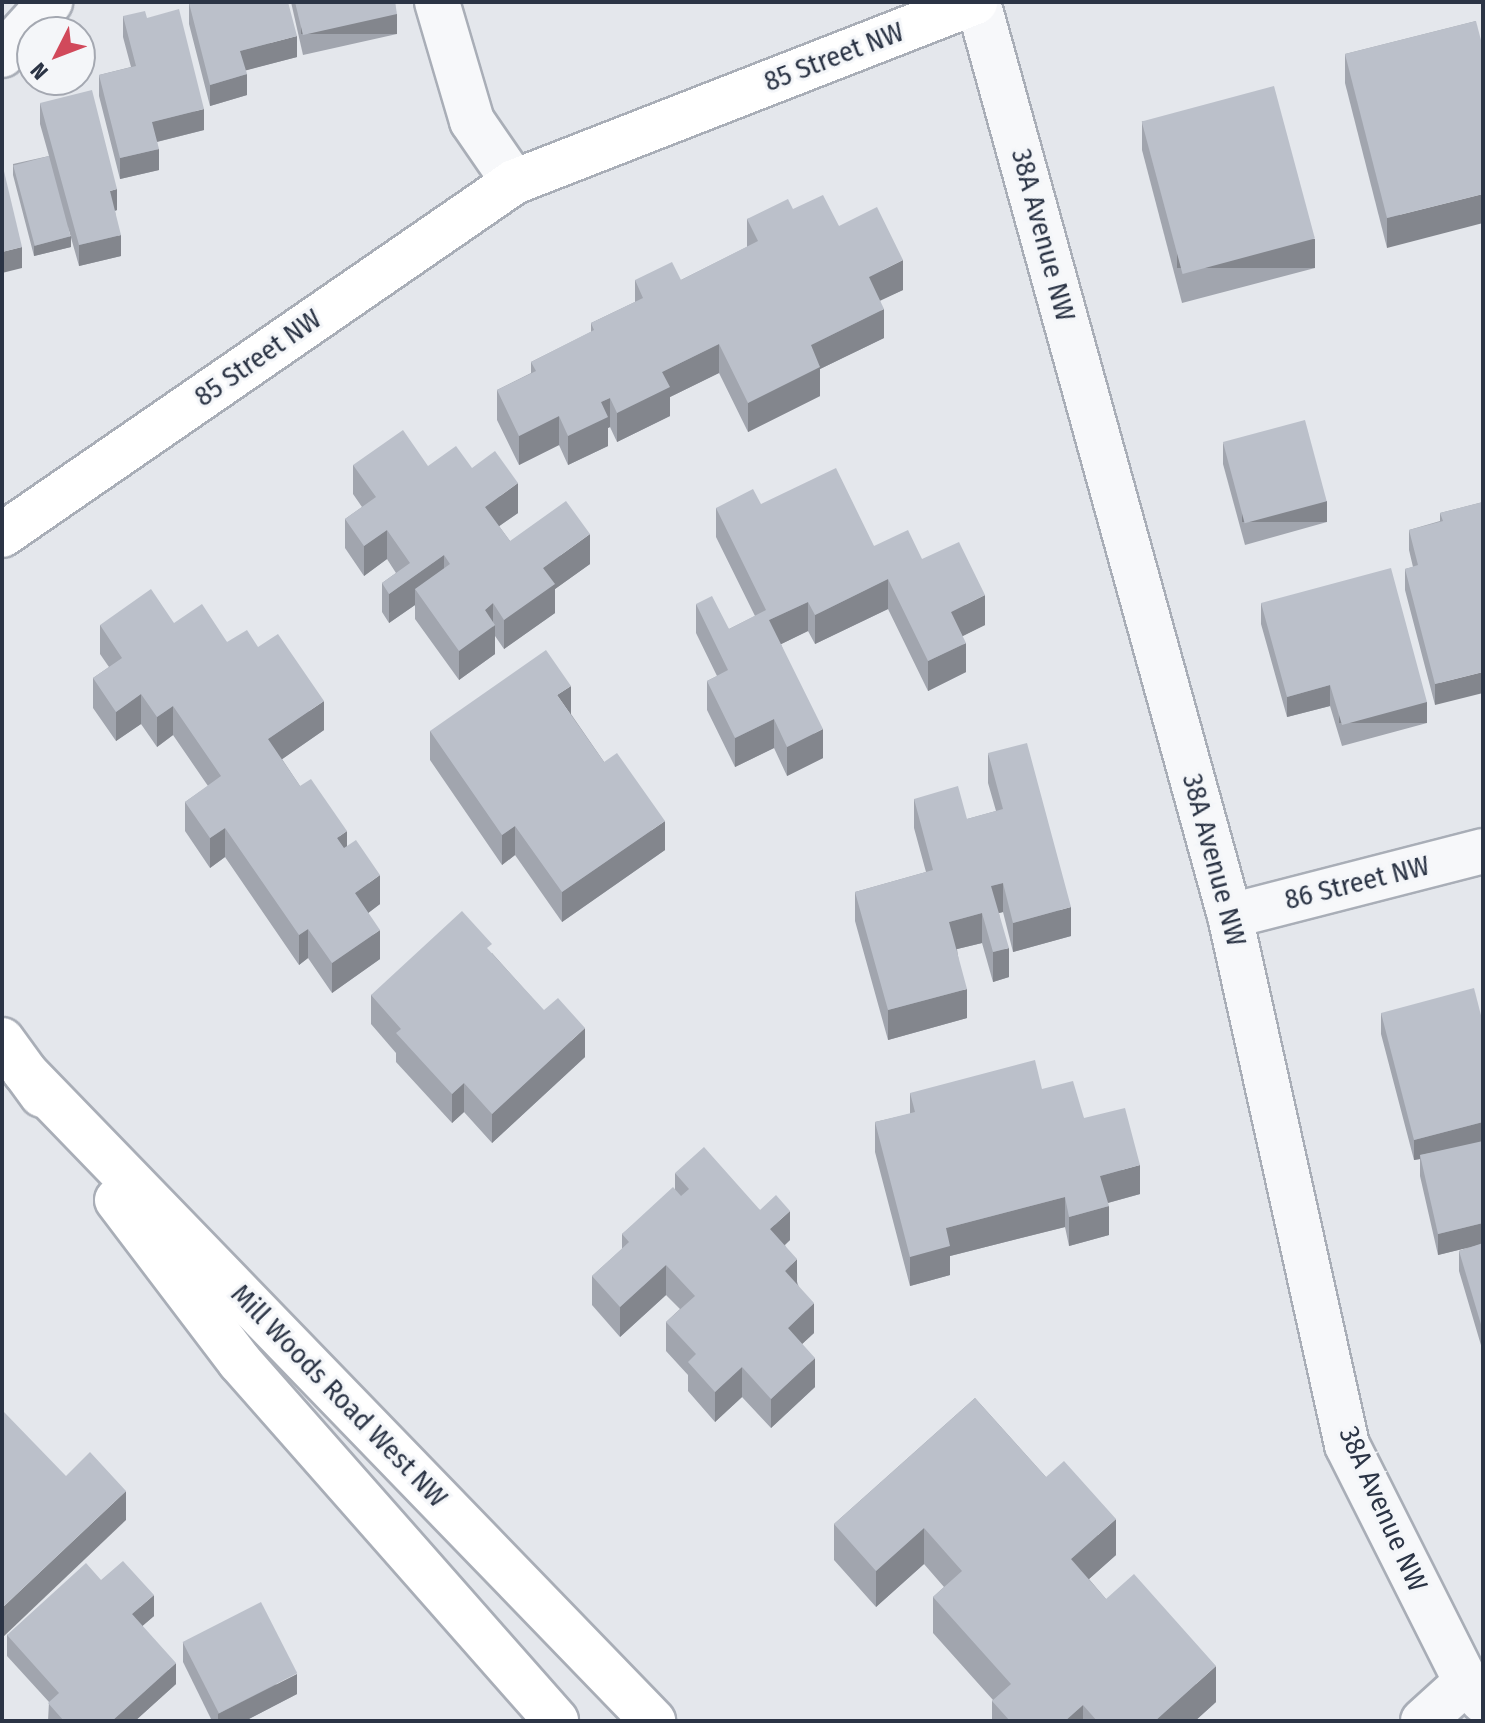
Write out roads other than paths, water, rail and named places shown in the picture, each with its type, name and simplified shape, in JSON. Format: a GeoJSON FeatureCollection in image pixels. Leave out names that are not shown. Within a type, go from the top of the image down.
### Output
{"type":"FeatureCollection","features":[{"type":"Feature","properties":{"kind":"street"},"geometry":{"type":"LineString","coordinates":[[2,55],[50,2]]}},
{"type":"Feature","properties":{"kind":"street"},"geometry":{"type":"LineString","coordinates":[[437,2],[472,121],[514,182]]}},
{"type":"Feature","properties":{"kind":"street","name":"85 Street NW"},"geometry":{"type":"LineString","coordinates":[[2,535],[514,182],[977,2]]}},
{"type":"Feature","properties":{"kind":"street","name":"38A Avenue NW"},"geometry":{"type":"LineString","coordinates":[[977,2],[1230,916],[1347,1445],[1474,1691]]}},
{"type":"Feature","properties":{"kind":"street","name":"86 Street NW"},"geometry":{"type":"LineString","coordinates":[[1230,916],[1483,851]]}},
{"type":"Feature","properties":{"kind":"street","name":"Mill Woods Road West NW"},"geometry":{"type":"LineString","coordinates":[[13,1056],[240,1362],[556,1721]]}},
{"type":"Feature","properties":{"kind":"street","name":"Mill Woods Road West NW"},"geometry":{"type":"LineString","coordinates":[[13,1056],[653,1721]]}},
{"type":"Feature","properties":{"kind":"street"},"geometry":{"type":"LineString","coordinates":[[1423,1721],[1474,1691]]}}]}
